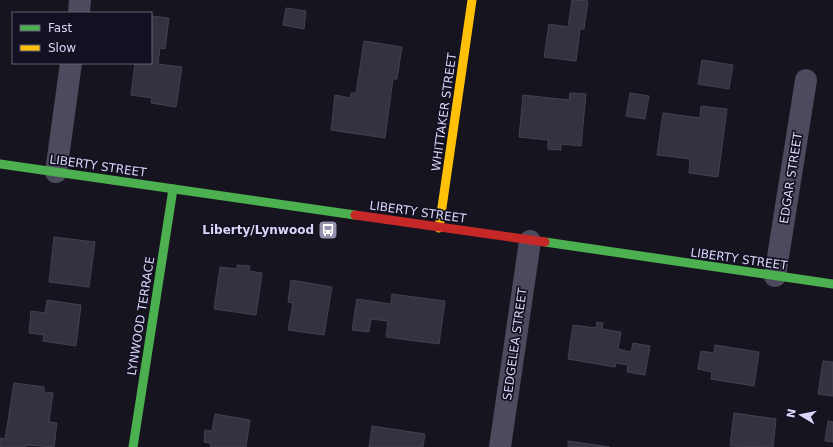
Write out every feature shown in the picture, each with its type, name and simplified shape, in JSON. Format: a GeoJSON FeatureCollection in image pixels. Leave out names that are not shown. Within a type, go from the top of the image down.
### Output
{"type":"FeatureCollection","features":[{"type":"Feature","properties":{"kind":"main road","name":"WHITTAKER STREET"},"geometry":{"type":"LineString","coordinates":[[439,228],[472,0]]}},
{"type":"Feature","properties":{"kind":"main road","name":"LIBERTY STREET"},"geometry":{"type":"LineString","coordinates":[[0,164],[833,284]]}},
{"type":"Feature","properties":{"kind":"main road","name":"LYNWOOD TERRACE"},"geometry":{"type":"LineString","coordinates":[[134,447],[146,359],[173,189]]}},
{"type":"Feature","properties":{"kind":"street"},"geometry":{"type":"LineString","coordinates":[[78,12],[80,0]]}},
{"type":"Feature","properties":{"kind":"street"},"geometry":{"type":"LineString","coordinates":[[56,172],[71,64]]}},
{"type":"Feature","properties":{"kind":"street","name":"EDGAR STREET"},"geometry":{"type":"LineString","coordinates":[[775,276],[806,80]]}},
{"type":"Feature","properties":{"kind":"street","name":"SEDGELEA STREET"},"geometry":{"type":"LineString","coordinates":[[500,447],[530,240]]}},
{"type":"Feature","properties":{"kind":"building"},"geometry":{"type":"Polygon","coordinates":[[[572,0],[588,1],[584,29],[580,29],[576,61],[544,57],[549,24],[568,27],[572,0]]]}},
{"type":"Feature","properties":{"kind":"building"},"geometry":{"type":"Polygon","coordinates":[[[286,8],[306,11],[304,29],[283,25],[286,8]]]}},
{"type":"Feature","properties":{"kind":"building"},"geometry":{"type":"Polygon","coordinates":[[[152,16],[169,18],[165,49],[160,48],[158,64],[182,67],[176,107],[151,103],[152,98],[131,95],[135,64],[152,64],[152,16]]]}},
{"type":"Feature","properties":{"kind":"building"},"geometry":{"type":"Polygon","coordinates":[[[364,41],[402,47],[397,79],[393,79],[385,138],[331,130],[335,95],[351,98],[351,93],[356,93],[364,41]]]}},
{"type":"Feature","properties":{"kind":"building"},"geometry":{"type":"Polygon","coordinates":[[[702,60],[733,65],[729,89],[698,84],[702,60]]]}},
{"type":"Feature","properties":{"kind":"building"},"geometry":{"type":"Polygon","coordinates":[[[570,93],[586,94],[581,146],[561,144],[561,150],[548,149],[548,140],[519,137],[523,95],[569,100],[570,93]]]}},
{"type":"Feature","properties":{"kind":"building"},"geometry":{"type":"Polygon","coordinates":[[[630,93],[649,96],[645,119],[626,116],[630,93]]]}},
{"type":"Feature","properties":{"kind":"building"},"geometry":{"type":"Polygon","coordinates":[[[701,106],[727,109],[718,177],[689,173],[690,159],[657,155],[663,113],[700,118],[701,106]]]}},
{"type":"Feature","properties":{"kind":"building"},"geometry":{"type":"Polygon","coordinates":[[[54,237],[95,242],[89,287],[49,282],[54,237]]]}},
{"type":"Feature","properties":{"kind":"building"},"geometry":{"type":"Polygon","coordinates":[[[237,265],[250,266],[249,271],[262,273],[256,315],[214,309],[220,267],[237,269],[237,265]]]}},
{"type":"Feature","properties":{"kind":"building"},"geometry":{"type":"Polygon","coordinates":[[[291,280],[332,287],[324,335],[288,330],[293,303],[288,302],[291,280]]]}},
{"type":"Feature","properties":{"kind":"building"},"geometry":{"type":"Polygon","coordinates":[[[392,294],[445,301],[439,344],[386,337],[388,321],[371,319],[369,332],[352,330],[357,299],[391,304],[392,294]]]}},
{"type":"Feature","properties":{"kind":"building"},"geometry":{"type":"Polygon","coordinates":[[[47,300],[81,305],[76,346],[43,341],[44,335],[29,333],[31,311],[45,313],[47,300]]]}},
{"type":"Feature","properties":{"kind":"building"},"geometry":{"type":"Polygon","coordinates":[[[597,322],[603,323],[602,329],[621,332],[618,349],[631,352],[633,343],[650,346],[645,375],[627,372],[628,365],[616,363],[615,367],[568,359],[573,325],[596,328],[597,322]]]}},
{"type":"Feature","properties":{"kind":"building"},"geometry":{"type":"Polygon","coordinates":[[[715,345],[759,352],[754,386],[711,379],[712,372],[698,369],[701,351],[714,353],[715,345]]]}},
{"type":"Feature","properties":{"kind":"building"},"geometry":{"type":"Polygon","coordinates":[[[823,361],[833,362],[833,396],[818,394],[823,361]]]}},
{"type":"Feature","properties":{"kind":"building"},"geometry":{"type":"Polygon","coordinates":[[[14,383],[44,387],[44,392],[53,393],[49,422],[57,423],[54,447],[26,445],[26,447],[0,447],[0,438],[5,439],[14,383]]]}},
{"type":"Feature","properties":{"kind":"building"},"geometry":{"type":"Polygon","coordinates":[[[734,413],[776,419],[773,447],[730,446],[734,413]]]}},
{"type":"Feature","properties":{"kind":"building"},"geometry":{"type":"Polygon","coordinates":[[[215,414],[250,420],[246,447],[210,447],[211,443],[204,442],[205,430],[212,431],[215,414]]]}},
{"type":"Feature","properties":{"kind":"building"},"geometry":{"type":"Polygon","coordinates":[[[828,421],[833,422],[833,442],[825,441],[828,421]]]}},
{"type":"Feature","properties":{"kind":"building"},"geometry":{"type":"Polygon","coordinates":[[[372,426],[425,434],[423,447],[369,447],[372,426]]]}},
{"type":"Feature","properties":{"kind":"building"},"geometry":{"type":"Polygon","coordinates":[[[568,441],[610,447],[568,447],[568,441]]]}},
{"type":"Feature","properties":{"kind":"traffic: fast"},"geometry":{"type":"LineString","coordinates":[[0,164],[355,215]]}},
{"type":"Feature","properties":{"kind":"traffic: fast"},"geometry":{"type":"LineString","coordinates":[[133,447],[173,189]]}},
{"type":"Feature","properties":{"kind":"traffic: fast"},"geometry":{"type":"LineString","coordinates":[[545,242],[833,284]]}},
{"type":"Feature","properties":{"kind":"traffic: slow"},"geometry":{"type":"LineString","coordinates":[[439,228],[472,0]]}},
{"type":"Feature","properties":{"kind":"traffic: jam"},"geometry":{"type":"LineString","coordinates":[[355,215],[545,242]]}},
{"type":"Feature","properties":{"kind":"place","name":"Liberty/Lynwood"},"geometry":{"type":"Point","coordinates":[328,230]}}]}
